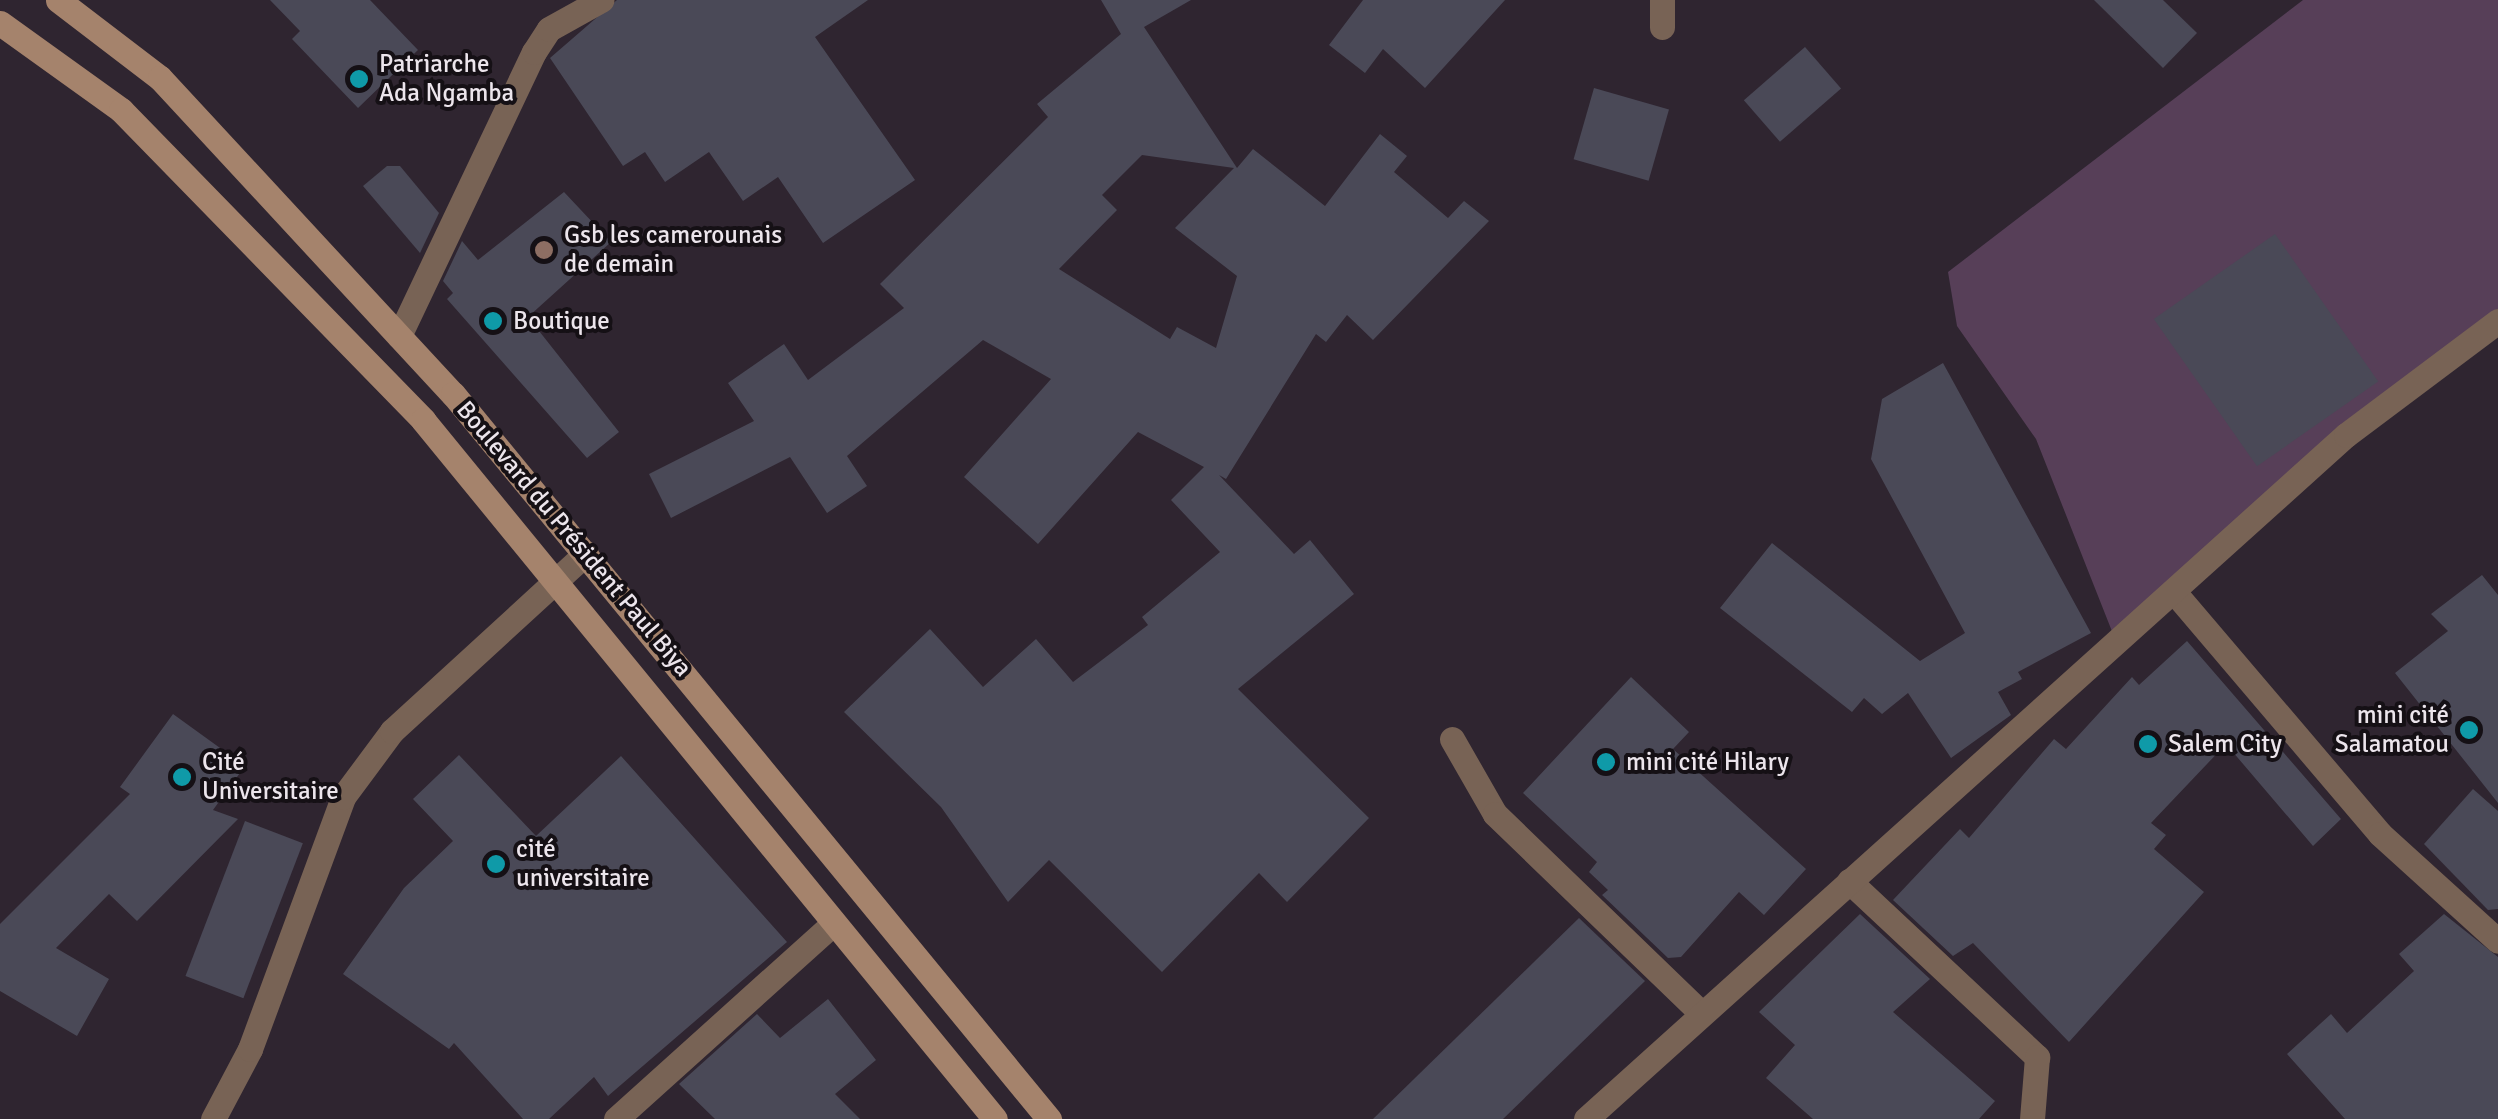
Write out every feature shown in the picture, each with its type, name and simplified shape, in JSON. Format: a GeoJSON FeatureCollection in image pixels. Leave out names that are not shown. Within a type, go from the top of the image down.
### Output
{"type":"FeatureCollection","features":[{"type":"Feature","properties":{"kind":"main road","name":"Boulevard du Président Paul Biya"},"geometry":{"type":"LineString","coordinates":[[58,0],[160,78],[399,336],[586,552],[1049,1119]]}},
{"type":"Feature","properties":{"kind":"main road","name":"Boulevard du Président Paul Biya"},"geometry":{"type":"LineString","coordinates":[[0,23],[121,110],[423,420],[995,1119]]}},
{"type":"Feature","properties":{"kind":"street"},"geometry":{"type":"LineString","coordinates":[[399,336],[534,52],[548,30],[601,0]]}},
{"type":"Feature","properties":{"kind":"street"},"geometry":{"type":"LineString","coordinates":[[1662,0],[1662,27]]}},
{"type":"Feature","properties":{"kind":"street"},"geometry":{"type":"LineString","coordinates":[[1586,1119],[1700,1012],[2175,593],[2346,435],[2498,321]]}},
{"type":"Feature","properties":{"kind":"street"},"geometry":{"type":"LineString","coordinates":[[213,1119],[250,1049],[342,797],[392,732],[586,552]]}},
{"type":"Feature","properties":{"kind":"street"},"geometry":{"type":"LineString","coordinates":[[2175,593],[2380,834],[2498,941]]}},
{"type":"Feature","properties":{"kind":"street"},"geometry":{"type":"LineString","coordinates":[[1452,738],[1495,814],[1700,1012]]}},
{"type":"Feature","properties":{"kind":"street"},"geometry":{"type":"LineString","coordinates":[[1849,881],[2037,1057],[2032,1119]]}},
{"type":"Feature","properties":{"kind":"street"},"geometry":{"type":"LineString","coordinates":[[616,1119],[834,923]]}},
{"type":"Feature","properties":{"kind":"shaded area"},"geometry":{"type":"Polygon","coordinates":[[[2303,0],[2498,0],[2498,321],[2117,644],[2036,439],[1957,326],[1948,272],[2303,0]]]}},
{"type":"Feature","properties":{"kind":"building","name":"Patriarche Ada Ngamba"},"geometry":{"type":"Polygon","coordinates":[[[270,0],[370,0],[418,50],[358,108],[292,39],[300,31],[270,0]]]}},
{"type":"Feature","properties":{"kind":"building"},"geometry":{"type":"Polygon","coordinates":[[[617,0],[868,0],[815,37],[915,180],[823,243],[778,177],[743,201],[709,152],[665,182],[645,152],[623,166],[550,58],[617,0]]]}},
{"type":"Feature","properties":{"kind":"building"},"geometry":{"type":"Polygon","coordinates":[[[1101,0],[1191,0],[1144,27],[1237,168],[1253,149],[1325,206],[1380,134],[1407,156],[1394,172],[1448,218],[1464,201],[1489,221],[1373,340],[1347,315],[1326,342],[1316,334],[1226,479],[1219,475],[1294,554],[1310,540],[1354,594],[1238,689],[1369,818],[1287,902],[1259,873],[1162,972],[1049,860],[1008,902],[941,807],[844,712],[930,629],[983,687],[1036,639],[1073,682],[1148,625],[1142,617],[1220,552],[1171,500],[1204,467],[1138,432],[1038,544],[964,477],[1051,379],[983,340],[847,456],[867,486],[827,513],[790,457],[671,518],[649,474],[754,421],[728,383],[784,344],[808,380],[904,308],[880,284],[1048,117],[1037,104],[1121,34],[1101,0]],[[1142,155],[1102,195],[1117,210],[1059,269],[1170,339],[1177,327],[1216,348],[1237,276],[1175,228],[1234,168],[1142,155]]]}},
{"type":"Feature","properties":{"kind":"building"},"geometry":{"type":"Polygon","coordinates":[[[1363,0],[1505,0],[1425,88],[1383,49],[1365,73],[1329,45],[1363,0]]]}},
{"type":"Feature","properties":{"kind":"building"},"geometry":{"type":"Polygon","coordinates":[[[2094,0],[2163,0],[2197,33],[2163,68],[2094,0]]]}},
{"type":"Feature","properties":{"kind":"building"},"geometry":{"type":"Polygon","coordinates":[[[1805,47],[1841,89],[1780,142],[1744,100],[1805,47]]]}},
{"type":"Feature","properties":{"kind":"building"},"geometry":{"type":"Polygon","coordinates":[[[1594,88],[1669,109],[1649,181],[1574,159],[1594,88]]]}},
{"type":"Feature","properties":{"kind":"building"},"geometry":{"type":"Polygon","coordinates":[[[387,166],[400,166],[439,213],[420,253],[363,186],[387,166]]]}},
{"type":"Feature","properties":{"kind":"building"},"geometry":{"type":"Polygon","coordinates":[[[564,192],[611,242],[528,317],[619,432],[587,458],[447,299],[453,293],[443,281],[462,241],[478,260],[564,192]]]}},
{"type":"Feature","properties":{"kind":"building"},"geometry":{"type":"Polygon","coordinates":[[[2275,234],[2378,381],[2257,466],[2154,319],[2275,234]]]}},
{"type":"Feature","properties":{"kind":"building"},"geometry":{"type":"Polygon","coordinates":[[[1943,363],[2091,633],[2018,672],[2022,679],[1998,692],[2011,715],[1951,758],[1908,693],[1882,714],[1864,698],[1852,712],[1720,608],[1772,543],[1920,661],[1965,633],[1871,459],[1882,399],[1943,363]]]}},
{"type":"Feature","properties":{"kind":"building","name":"mini cité Salamatou"},"geometry":{"type":"Polygon","coordinates":[[[2482,575],[2498,595],[2498,803],[2395,673],[2448,631],[2431,614],[2482,575]]]}},
{"type":"Feature","properties":{"kind":"building"},"geometry":{"type":"Polygon","coordinates":[[[2187,641],[2341,819],[2313,846],[2226,744],[2151,823],[2166,835],[2154,849],[2204,892],[2069,1042],[1973,943],[1953,956],[1893,900],[1960,829],[1969,838],[2054,739],[2066,749],[2132,677],[2139,685],[2187,641]]]}},
{"type":"Feature","properties":{"kind":"building"},"geometry":{"type":"Polygon","coordinates":[[[1631,677],[1689,732],[1673,749],[1806,869],[1764,915],[1739,892],[1681,957],[1668,958],[1602,895],[1608,890],[1589,872],[1597,862],[1523,793],[1631,677]]]}},
{"type":"Feature","properties":{"kind":"building"},"geometry":{"type":"Polygon","coordinates":[[[173,714],[245,766],[213,810],[238,819],[137,921],[109,894],[56,948],[109,979],[77,1036],[0,991],[0,924],[130,794],[120,787],[173,714]]]}},
{"type":"Feature","properties":{"kind":"building"},"geometry":{"type":"Polygon","coordinates":[[[459,755],[536,836],[621,756],[787,942],[608,1096],[594,1077],[549,1119],[523,1119],[454,1043],[449,1049],[343,974],[404,888],[453,841],[413,799],[459,755]]]}},
{"type":"Feature","properties":{"kind":"building"},"geometry":{"type":"Polygon","coordinates":[[[2473,789],[2498,811],[2498,909],[2488,910],[2424,844],[2473,789]]]}},
{"type":"Feature","properties":{"kind":"building","name":"cité universitaire"},"geometry":{"type":"Polygon","coordinates":[[[245,821],[303,843],[243,998],[186,976],[245,821]]]}},
{"type":"Feature","properties":{"kind":"building"},"geometry":{"type":"Polygon","coordinates":[[[1860,914],[1930,979],[1893,1012],[1995,1101],[1979,1119],[1813,1119],[1766,1078],[1795,1045],[1759,1012],[1860,914]]]}},
{"type":"Feature","properties":{"kind":"building"},"geometry":{"type":"Polygon","coordinates":[[[2444,914],[2498,957],[2498,1119],[2345,1119],[2287,1054],[2331,1014],[2347,1033],[2414,971],[2399,954],[2444,914]]]}},
{"type":"Feature","properties":{"kind":"building"},"geometry":{"type":"Polygon","coordinates":[[[1579,918],[1645,981],[1503,1119],[1373,1119],[1579,918]]]}},
{"type":"Feature","properties":{"kind":"building"},"geometry":{"type":"Polygon","coordinates":[[[828,999],[876,1060],[835,1094],[860,1119],[715,1119],[679,1084],[757,1014],[780,1038],[828,999]]]}},
{"type":"Feature","properties":{"kind":"place","name":"Patriarche Ada Ngamba"},"geometry":{"type":"Point","coordinates":[359,79]}},
{"type":"Feature","properties":{"kind":"place","name":"Gsb les camerounais de demain"},"geometry":{"type":"Point","coordinates":[544,250]}},
{"type":"Feature","properties":{"kind":"place","name":"Boutique"},"geometry":{"type":"Point","coordinates":[493,321]}},
{"type":"Feature","properties":{"kind":"place","name":"mini cité Salamatou"},"geometry":{"type":"Point","coordinates":[2469,730]}},
{"type":"Feature","properties":{"kind":"place","name":"Salem City"},"geometry":{"type":"Point","coordinates":[2148,744]}},
{"type":"Feature","properties":{"kind":"place","name":"mini cité Hilary"},"geometry":{"type":"Point","coordinates":[1606,762]}},
{"type":"Feature","properties":{"kind":"place","name":"Cité Universitaire"},"geometry":{"type":"Point","coordinates":[182,777]}},
{"type":"Feature","properties":{"kind":"place","name":"cité universitaire"},"geometry":{"type":"Point","coordinates":[496,864]}}]}
